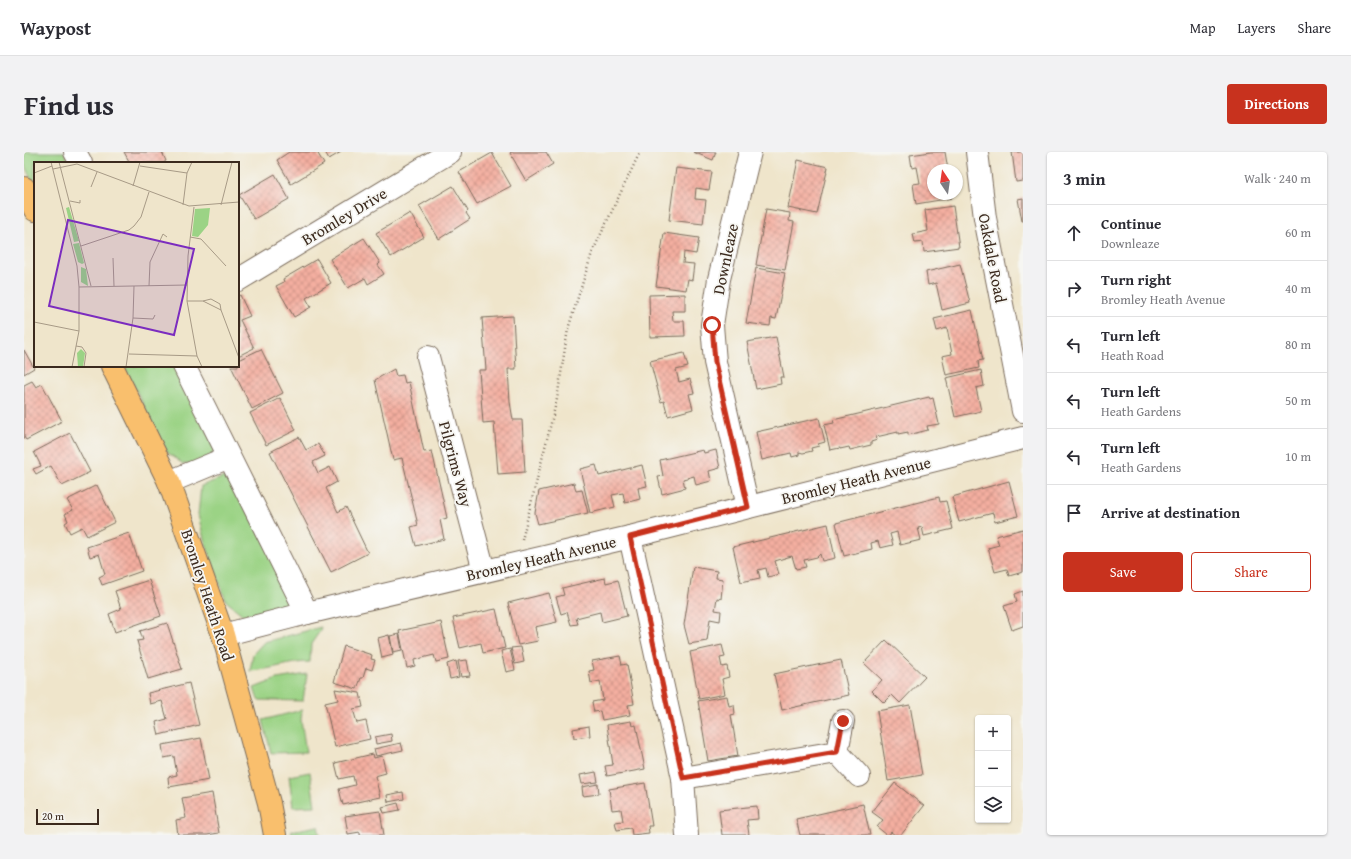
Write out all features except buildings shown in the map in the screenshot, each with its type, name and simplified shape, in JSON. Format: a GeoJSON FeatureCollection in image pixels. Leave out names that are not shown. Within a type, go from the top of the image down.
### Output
{"type":"FeatureCollection","features":[{"type":"Feature","properties":{"kind":"main road"},"geometry":{"type":"LineString","coordinates":[[24,188],[34,208]]}},
{"type":"Feature","properties":{"kind":"main road","name":"Bromley Heath Road"},"geometry":{"type":"LineString","coordinates":[[112,367],[169,482],[222,635],[269,803],[275,835]]}},
{"type":"Feature","properties":{"kind":"street"},"geometry":{"type":"LineString","coordinates":[[75,152],[80,162]]}},
{"type":"Feature","properties":{"kind":"street","name":"Bromley Drive"},"geometry":{"type":"LineString","coordinates":[[239,279],[450,152]]}},
{"type":"Feature","properties":{"kind":"street","name":"Downleaze"},"geometry":{"type":"LineString","coordinates":[[748,507],[715,362],[712,325],[719,279],[750,152]]}},
{"type":"Feature","properties":{"kind":"street","name":"Oakdale Road"},"geometry":{"type":"LineString","coordinates":[[977,152],[985,218],[1023,411]]}},
{"type":"Feature","properties":{"kind":"street","name":"Pilgrims Way"},"geometry":{"type":"LineString","coordinates":[[428,357],[484,571]]}},
{"type":"Feature","properties":{"kind":"street"},"geometry":{"type":"LineString","coordinates":[[184,367],[307,613]]}},
{"type":"Feature","properties":{"kind":"street","name":"Bromley Heath Avenue"},"geometry":{"type":"LineString","coordinates":[[222,635],[518,562],[630,537],[1023,438]]}},
{"type":"Feature","properties":{"kind":"street"},"geometry":{"type":"LineString","coordinates":[[169,482],[229,457]]}},
{"type":"Feature","properties":{"kind":"street"},"geometry":{"type":"LineString","coordinates":[[630,537],[683,778],[687,835]]}},
{"type":"Feature","properties":{"kind":"street"},"geometry":{"type":"LineString","coordinates":[[837,752],[843,721]]}},
{"type":"Feature","properties":{"kind":"street"},"geometry":{"type":"LineString","coordinates":[[683,778],[837,752]]}},
{"type":"Feature","properties":{"kind":"street"},"geometry":{"type":"LineString","coordinates":[[837,752],[859,776]]}},
{"type":"Feature","properties":{"kind":"path"},"geometry":{"type":"LineString","coordinates":[[518,562],[521,542],[557,400],[568,329],[592,253],[640,152]]}},
{"type":"Feature","properties":{"kind":"green space"},"geometry":{"type":"Polygon","coordinates":[[[24,152],[64,152],[69,162],[34,162],[34,186],[24,164],[24,152]]]}},
{"type":"Feature","properties":{"kind":"green space"},"geometry":{"type":"Polygon","coordinates":[[[124,367],[175,367],[216,449],[210,459],[200,465],[183,464],[167,452],[124,367]]]}},
{"type":"Feature","properties":{"kind":"green space"},"geometry":{"type":"Polygon","coordinates":[[[224,477],[240,491],[293,599],[286,612],[266,618],[243,615],[226,601],[204,539],[198,515],[201,486],[224,477]]]}},
{"type":"Feature","properties":{"kind":"green space"},"geometry":{"type":"Polygon","coordinates":[[[321,627],[311,644],[310,662],[295,663],[250,671],[253,654],[264,642],[321,627]]]}},
{"type":"Feature","properties":{"kind":"green space"},"geometry":{"type":"Polygon","coordinates":[[[307,674],[303,701],[258,700],[254,688],[277,679],[307,674]]]}},
{"type":"Feature","properties":{"kind":"green space"},"geometry":{"type":"Polygon","coordinates":[[[302,710],[301,720],[306,752],[271,753],[263,720],[302,710]]]}},
{"type":"Feature","properties":{"kind":"green space"},"geometry":{"type":"Polygon","coordinates":[[[310,772],[315,806],[293,807],[289,776],[310,772]]]}},
{"type":"Feature","properties":{"kind":"green space"},"geometry":{"type":"Polygon","coordinates":[[[318,826],[320,835],[292,835],[291,831],[318,826]]]}},
{"type":"Feature","properties":{"kind":"route"},"geometry":{"type":"LineString","coordinates":[[712,325],[715,362],[748,507],[630,537],[683,778],[837,752],[843,721]]}}]}
